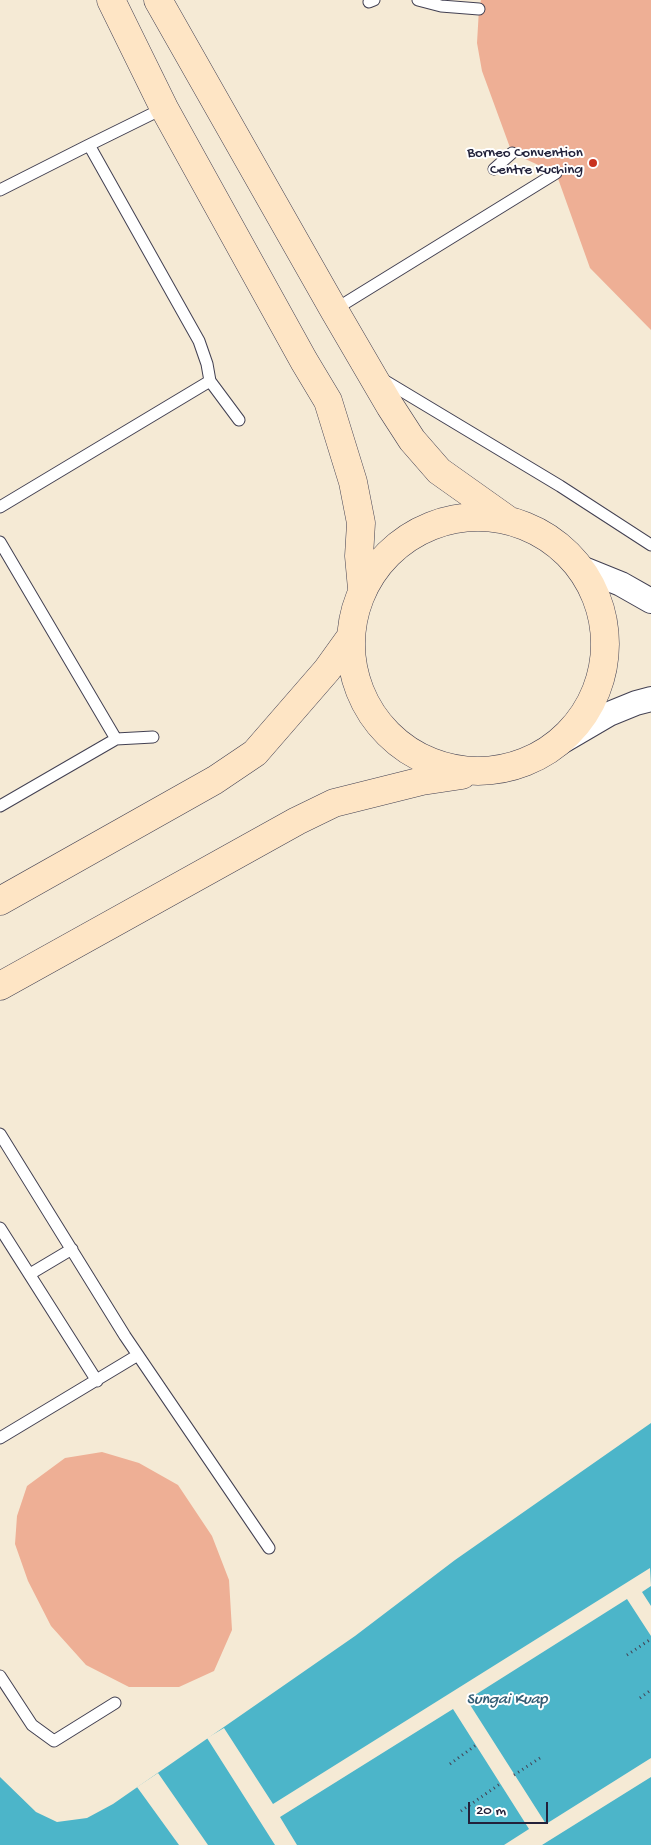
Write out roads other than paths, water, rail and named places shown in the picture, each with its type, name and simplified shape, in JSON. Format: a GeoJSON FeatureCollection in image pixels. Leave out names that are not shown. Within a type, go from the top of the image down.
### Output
{"type":"FeatureCollection","features":[{"type":"Feature","properties":{"kind":"main road"},"geometry":{"type":"LineString","coordinates":[[111,0],[164,108],[328,401],[353,482],[361,523],[362,589]]}},
{"type":"Feature","properties":{"kind":"main road"},"geometry":{"type":"LineString","coordinates":[[158,0],[334,310],[412,440],[439,471],[511,522]]}},
{"type":"Feature","properties":{"kind":"main road"},"geometry":{"type":"LineString","coordinates":[[177,34],[180,0]]}},
{"type":"Feature","properties":{"kind":"main road"},"geometry":{"type":"LineString","coordinates":[[0,986],[297,821],[334,804],[422,781],[499,770],[529,761],[556,745],[576,725],[592,702],[602,675],[606,647],[603,618],[594,591],[579,567],[560,547],[537,532],[511,522],[482,517],[452,520],[424,529],[399,544],[378,564],[362,589],[354,613],[350,638],[352,670],[363,701],[381,728],[405,749],[434,764],[466,771],[499,770]]}},
{"type":"Feature","properties":{"kind":"main road"},"geometry":{"type":"LineString","coordinates":[[0,900],[215,780],[255,753],[327,670],[350,638]]}},
{"type":"Feature","properties":{"kind":"street"},"geometry":{"type":"LineString","coordinates":[[579,567],[622,584],[651,601]]}},
{"type":"Feature","properties":{"kind":"street"},"geometry":{"type":"LineString","coordinates":[[556,745],[609,714],[651,699]]}},
{"type":"Feature","properties":{"kind":"lane"},"geometry":{"type":"LineString","coordinates":[[418,0],[442,6],[479,10]]}},
{"type":"Feature","properties":{"kind":"lane"},"geometry":{"type":"LineString","coordinates":[[0,190],[164,108]]}},
{"type":"Feature","properties":{"kind":"lane"},"geometry":{"type":"LineString","coordinates":[[89,145],[199,341],[207,364],[210,381],[239,420]]}},
{"type":"Feature","properties":{"kind":"lane"},"geometry":{"type":"LineString","coordinates":[[494,169],[512,153]]}},
{"type":"Feature","properties":{"kind":"lane"},"geometry":{"type":"LineString","coordinates":[[334,310],[556,173]]}},
{"type":"Feature","properties":{"kind":"lane"},"geometry":{"type":"LineString","coordinates":[[370,371],[560,486],[651,545]]}},
{"type":"Feature","properties":{"kind":"lane"},"geometry":{"type":"LineString","coordinates":[[0,507],[210,381]]}},
{"type":"Feature","properties":{"kind":"lane"},"geometry":{"type":"LineString","coordinates":[[0,542],[116,739]]}},
{"type":"Feature","properties":{"kind":"lane"},"geometry":{"type":"LineString","coordinates":[[0,806],[116,739],[153,737]]}},
{"type":"Feature","properties":{"kind":"lane"},"geometry":{"type":"LineString","coordinates":[[0,1134],[138,1355],[269,1548]]}},
{"type":"Feature","properties":{"kind":"lane"},"geometry":{"type":"LineString","coordinates":[[0,1228],[97,1381]]}},
{"type":"Feature","properties":{"kind":"lane"},"geometry":{"type":"LineString","coordinates":[[30,1274],[72,1249]]}},
{"type":"Feature","properties":{"kind":"lane"},"geometry":{"type":"LineString","coordinates":[[0,1438],[138,1355]]}},
{"type":"Feature","properties":{"kind":"lane"},"geometry":{"type":"LineString","coordinates":[[0,1676],[32,1724],[54,1741],[115,1704]]}},
{"type":"Feature","properties":{"kind":"water","name":"Sungai Kuap"},"geometry":{"type":"Polygon","coordinates":[[[651,1423],[651,1845],[0,1845],[0,1777],[36,1812],[57,1822],[87,1818],[113,1804],[355,1636],[455,1560],[651,1423]]]}},
{"type":"Feature","properties":{"kind":"place","name":"Borneo Convention Centre Kuching"},"geometry":{"type":"Point","coordinates":[593,163]}}]}
